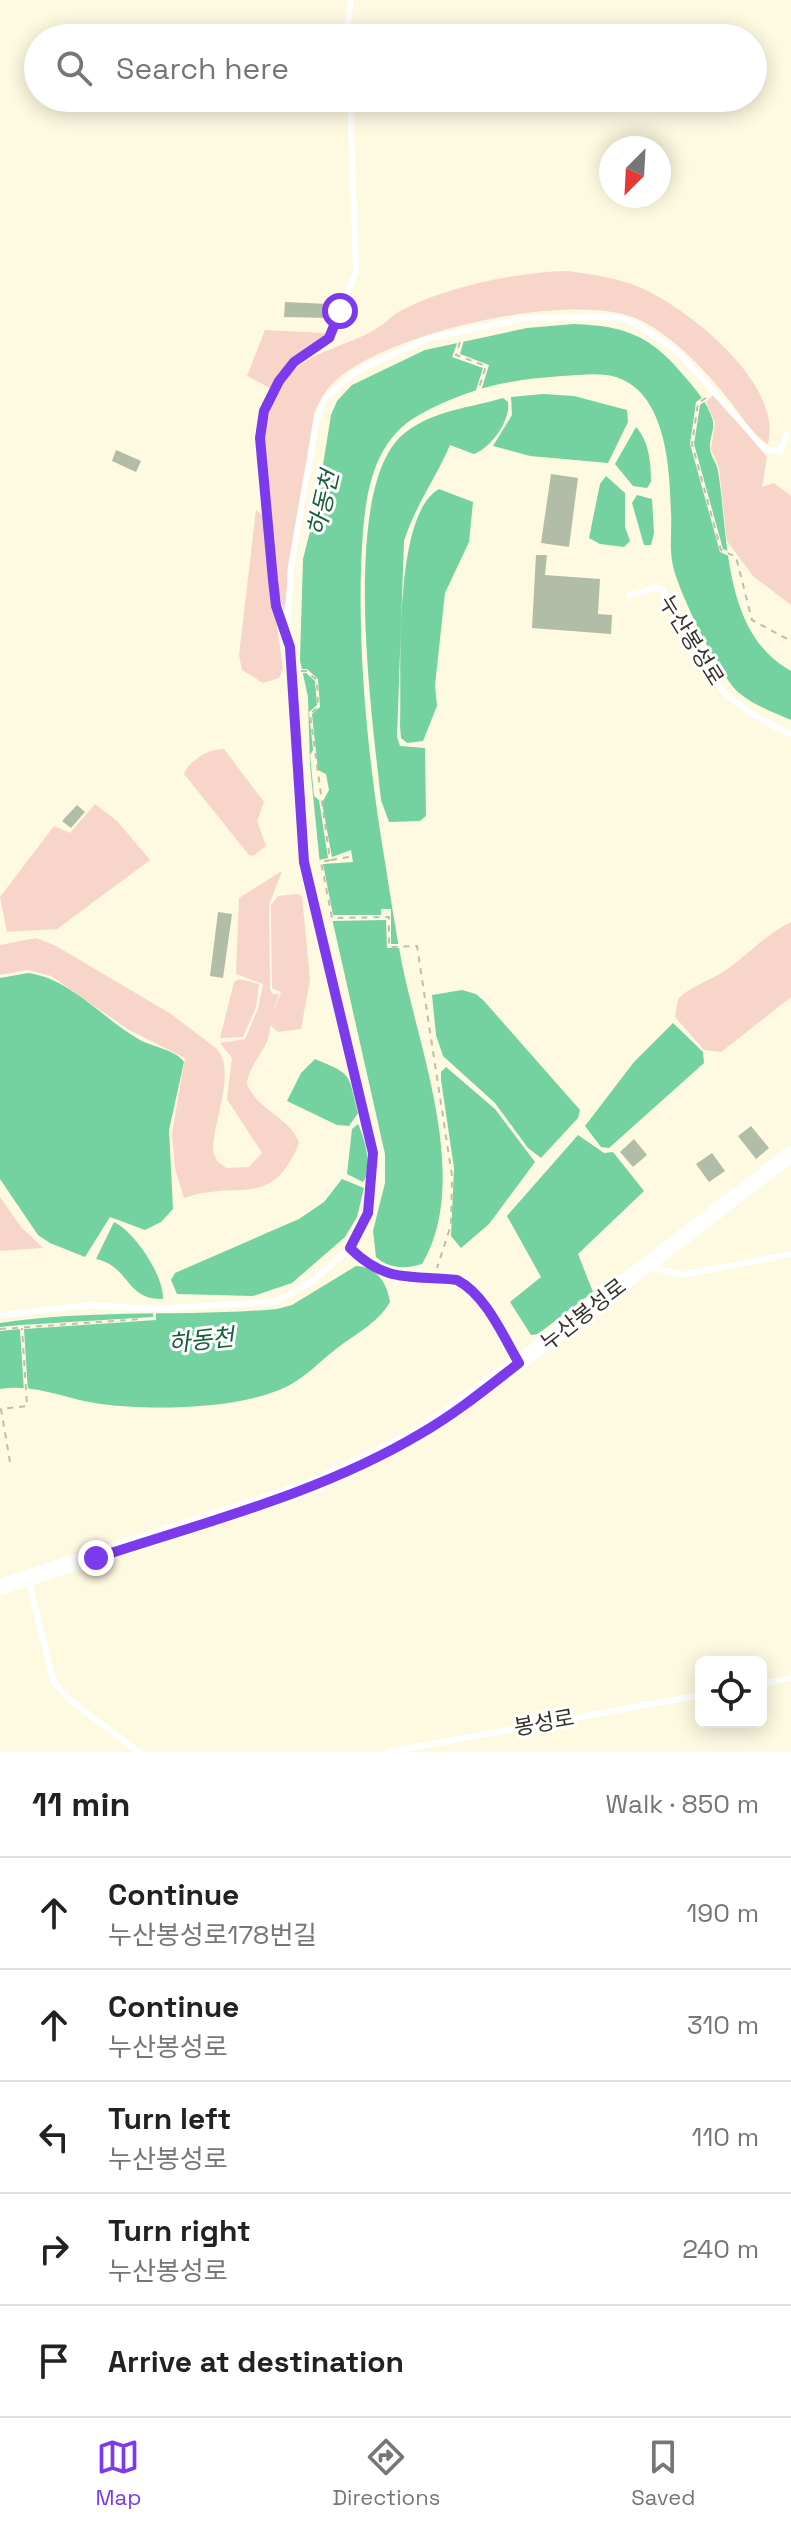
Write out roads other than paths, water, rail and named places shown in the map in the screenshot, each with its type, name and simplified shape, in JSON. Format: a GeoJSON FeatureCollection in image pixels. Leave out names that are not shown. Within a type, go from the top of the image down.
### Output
{"type":"FeatureCollection","features":[{"type":"Feature","properties":{"kind":"street","name":"누산봉성로"},"geometry":{"type":"LineString","coordinates":[[0,1587],[313,1486],[420,1434],[519,1363],[791,1154]]}},
{"type":"Feature","properties":{"kind":"lane"},"geometry":{"type":"LineString","coordinates":[[348,24],[351,0]]}},
{"type":"Feature","properties":{"kind":"lane"},"geometry":{"type":"LineString","coordinates":[[290,647],[276,606],[260,425],[269,400],[286,371],[329,338],[353,282],[357,261],[351,112]]}},
{"type":"Feature","properties":{"kind":"lane"},"geometry":{"type":"LineString","coordinates":[[0,1315],[90,1305],[151,1309],[275,1302],[313,1281],[350,1248],[368,1213],[373,1153],[304,862],[290,647],[291,566],[316,423],[325,398],[357,371],[417,342],[465,329],[526,318],[624,319],[678,352],[765,449],[780,452],[787,435]]}},
{"type":"Feature","properties":{"kind":"lane","name":"누산봉성로"},"geometry":{"type":"LineString","coordinates":[[629,595],[655,588],[663,590],[706,671],[727,696],[747,713],[791,734]]}},
{"type":"Feature","properties":{"kind":"lane","name":"누산봉성로"},"geometry":{"type":"LineString","coordinates":[[350,1248],[369,1265],[392,1276],[457,1280],[472,1291],[519,1363]]}},
{"type":"Feature","properties":{"kind":"lane","name":"누산봉성로"},"geometry":{"type":"LineString","coordinates":[[647,1265],[660,1272],[683,1275],[791,1254]]}},
{"type":"Feature","properties":{"kind":"lane"},"geometry":{"type":"LineString","coordinates":[[28,1579],[54,1683],[71,1701],[139,1752]]}},
{"type":"Feature","properties":{"kind":"lane"},"geometry":{"type":"LineString","coordinates":[[767,1683],[791,1678]]}},
{"type":"Feature","properties":{"kind":"lane","name":"봉성로"},"geometry":{"type":"LineString","coordinates":[[388,1752],[695,1696]]}},
{"type":"Feature","properties":{"kind":"water","name":"하동천"},"geometry":{"type":"Polygon","coordinates":[[[574,324],[609,327],[649,343],[673,363],[707,407],[713,422],[710,451],[718,471],[733,582],[740,608],[752,633],[769,654],[791,671],[791,720],[738,692],[700,632],[673,566],[669,473],[661,430],[642,394],[627,382],[607,375],[585,374],[488,387],[419,415],[404,425],[383,450],[367,497],[363,531],[361,614],[365,700],[374,786],[402,964],[429,1076],[442,1156],[442,1195],[436,1231],[422,1264],[392,1266],[376,1257],[373,1231],[385,1183],[385,1154],[320,865],[310,765],[308,697],[300,660],[303,559],[316,508],[331,415],[337,401],[352,385],[425,350],[527,328],[574,324]]]}},
{"type":"Feature","properties":{"kind":"water"},"geometry":{"type":"Polygon","coordinates":[[[543,394],[574,396],[627,410],[628,422],[608,463],[530,456],[493,446],[512,415],[511,397],[543,394]]]}},
{"type":"Feature","properties":{"kind":"water"},"geometry":{"type":"Polygon","coordinates":[[[503,398],[508,402],[506,417],[487,446],[474,454],[450,445],[404,541],[397,737],[400,746],[425,748],[426,816],[420,821],[389,822],[381,800],[367,662],[366,550],[372,500],[385,459],[406,432],[440,414],[503,398]]]}},
{"type":"Feature","properties":{"kind":"water"},"geometry":{"type":"Polygon","coordinates":[[[636,427],[648,453],[651,482],[647,488],[633,486],[615,464],[636,427]]]}},
{"type":"Feature","properties":{"kind":"water"},"geometry":{"type":"Polygon","coordinates":[[[606,476],[625,493],[625,527],[630,541],[624,547],[600,544],[589,538],[600,484],[606,476]]]}},
{"type":"Feature","properties":{"kind":"water"},"geometry":{"type":"Polygon","coordinates":[[[439,489],[473,502],[469,542],[445,593],[435,685],[437,706],[423,741],[407,743],[401,738],[400,726],[401,635],[407,562],[413,530],[424,505],[439,489]]]}},
{"type":"Feature","properties":{"kind":"water"},"geometry":{"type":"Polygon","coordinates":[[[637,495],[652,499],[654,533],[651,545],[644,545],[632,503],[637,495]]]}},
{"type":"Feature","properties":{"kind":"water"},"geometry":{"type":"Polygon","coordinates":[[[28,973],[58,983],[127,1032],[176,1054],[184,1062],[169,1130],[173,1209],[161,1222],[145,1230],[110,1217],[85,1257],[38,1235],[0,1179],[0,978],[28,973]]]}},
{"type":"Feature","properties":{"kind":"water"},"geometry":{"type":"Polygon","coordinates":[[[462,990],[476,994],[484,1001],[580,1110],[578,1118],[541,1158],[528,1148],[495,1103],[443,1056],[436,1035],[432,995],[462,990]]]}},
{"type":"Feature","properties":{"kind":"water"},"geometry":{"type":"Polygon","coordinates":[[[673,1023],[703,1052],[704,1063],[609,1148],[601,1147],[585,1126],[634,1062],[673,1023]]]}},
{"type":"Feature","properties":{"kind":"water"},"geometry":{"type":"Polygon","coordinates":[[[315,1059],[347,1077],[358,1113],[349,1126],[337,1125],[287,1101],[301,1073],[315,1059]]]}},
{"type":"Feature","properties":{"kind":"water"},"geometry":{"type":"Polygon","coordinates":[[[446,1067],[495,1109],[535,1162],[489,1224],[461,1248],[451,1236],[454,1168],[441,1080],[441,1072],[446,1067]]]}},
{"type":"Feature","properties":{"kind":"water"},"geometry":{"type":"Polygon","coordinates":[[[358,1124],[368,1162],[363,1182],[347,1174],[352,1129],[358,1124]]]}},
{"type":"Feature","properties":{"kind":"water"},"geometry":{"type":"Polygon","coordinates":[[[578,1135],[604,1153],[613,1152],[644,1191],[578,1254],[593,1292],[538,1334],[531,1335],[510,1302],[541,1277],[507,1216],[578,1135]]]}},
{"type":"Feature","properties":{"kind":"water"},"geometry":{"type":"Polygon","coordinates":[[[342,1179],[364,1188],[357,1217],[345,1237],[292,1283],[253,1296],[177,1294],[171,1280],[175,1273],[299,1219],[324,1202],[342,1179]]]}},
{"type":"Feature","properties":{"kind":"water"},"geometry":{"type":"Polygon","coordinates":[[[114,1222],[131,1235],[147,1256],[159,1279],[163,1299],[141,1294],[116,1269],[96,1259],[114,1222]]]}},
{"type":"Feature","properties":{"kind":"water","name":"하동천"},"geometry":{"type":"Polygon","coordinates":[[[356,1266],[370,1269],[380,1277],[390,1302],[385,1310],[301,1378],[269,1394],[222,1404],[145,1407],[88,1402],[26,1388],[0,1389],[0,1323],[69,1316],[277,1309],[292,1305],[356,1266]]]}}]}
